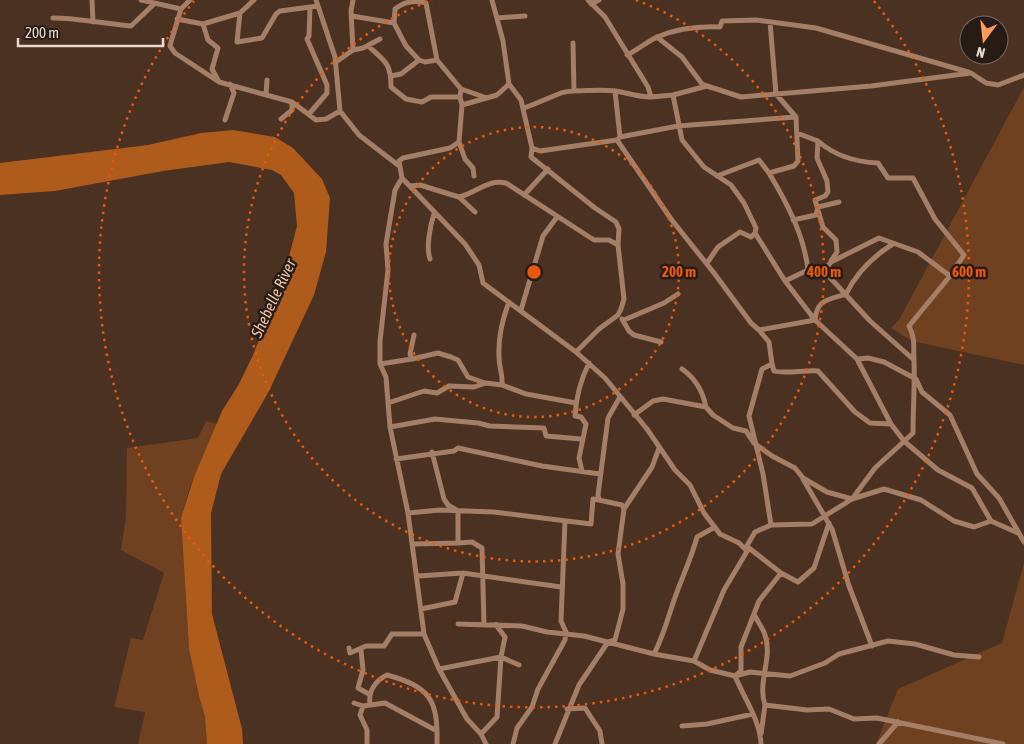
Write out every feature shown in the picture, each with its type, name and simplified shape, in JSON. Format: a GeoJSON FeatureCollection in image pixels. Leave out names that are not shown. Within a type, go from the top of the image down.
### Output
{"type":"FeatureCollection","features":[{"type":"Feature","properties":{"kind":"street"},"geometry":{"type":"LineString","coordinates":[[92,0],[94,22]]}},
{"type":"Feature","properties":{"kind":"street"},"geometry":{"type":"LineString","coordinates":[[141,0],[181,9]]}},
{"type":"Feature","properties":{"kind":"street"},"geometry":{"type":"LineString","coordinates":[[190,0],[181,9],[177,19],[170,46],[175,53],[219,82],[292,102],[316,120],[326,120],[340,111]]}},
{"type":"Feature","properties":{"kind":"street"},"geometry":{"type":"LineString","coordinates":[[177,19],[203,24],[240,13],[254,0]]}},
{"type":"Feature","properties":{"kind":"street"},"geometry":{"type":"LineString","coordinates":[[352,50],[353,0]]}},
{"type":"Feature","properties":{"kind":"street"},"geometry":{"type":"LineString","coordinates":[[437,60],[425,62],[419,60],[406,46],[394,22],[395,8],[405,1],[421,0],[426,3],[437,60],[461,89],[487,98]]}},
{"type":"Feature","properties":{"kind":"street"},"geometry":{"type":"LineString","coordinates":[[492,0],[507,65],[509,84],[521,100],[524,108],[532,148],[531,157],[595,208],[616,222],[619,229],[618,245],[624,299],[618,315],[599,328],[576,352]]}},
{"type":"Feature","properties":{"kind":"street"},"geometry":{"type":"LineString","coordinates":[[590,2],[599,0]]}},
{"type":"Feature","properties":{"kind":"street"},"geometry":{"type":"LineString","coordinates":[[590,2],[605,17],[648,87],[651,97]]}},
{"type":"Feature","properties":{"kind":"street"},"geometry":{"type":"LineString","coordinates":[[240,13],[237,42],[262,38],[280,10],[310,8],[317,3],[336,62],[340,111],[359,135],[398,165],[399,161],[403,158],[450,148],[459,142]]}},
{"type":"Feature","properties":{"kind":"street"},"geometry":{"type":"LineString","coordinates":[[53,18],[74,18],[131,26],[154,4]]}},
{"type":"Feature","properties":{"kind":"street"},"geometry":{"type":"LineString","coordinates":[[309,114],[327,93],[326,85],[307,39],[309,36],[310,8]]}},
{"type":"Feature","properties":{"kind":"street"},"geometry":{"type":"LineString","coordinates":[[352,16],[394,22]]}},
{"type":"Feature","properties":{"kind":"street"},"geometry":{"type":"LineString","coordinates":[[497,18],[526,16]]}},
{"type":"Feature","properties":{"kind":"street"},"geometry":{"type":"LineString","coordinates":[[627,55],[657,37],[706,26],[720,27],[722,21],[770,22],[816,28],[856,38],[971,73],[986,83],[998,85],[1024,75]]}},
{"type":"Feature","properties":{"kind":"street"},"geometry":{"type":"LineString","coordinates":[[769,173],[794,166],[798,161],[796,117],[776,94],[770,22]]}},
{"type":"Feature","properties":{"kind":"street"},"geometry":{"type":"LineString","coordinates":[[203,24],[208,40],[218,48],[212,69],[219,82]]}},
{"type":"Feature","properties":{"kind":"street"},"geometry":{"type":"LineString","coordinates":[[657,37],[682,57],[702,84],[741,97],[871,86],[971,73]]}},
{"type":"Feature","properties":{"kind":"street"},"geometry":{"type":"LineString","coordinates":[[336,62],[352,50],[368,46],[380,39]]}},
{"type":"Feature","properties":{"kind":"street"},"geometry":{"type":"LineString","coordinates":[[573,43],[574,91]]}},
{"type":"Feature","properties":{"kind":"street"},"geometry":{"type":"LineString","coordinates":[[368,46],[388,65],[391,87],[409,100],[422,102],[431,97],[460,96]]}},
{"type":"Feature","properties":{"kind":"street"},"geometry":{"type":"LineString","coordinates":[[391,76],[401,74],[419,60]]}},
{"type":"Feature","properties":{"kind":"street"},"geometry":{"type":"LineString","coordinates":[[266,94],[267,80]]}},
{"type":"Feature","properties":{"kind":"street"},"geometry":{"type":"LineString","coordinates":[[225,120],[234,93],[230,84]]}},
{"type":"Feature","properties":{"kind":"street"},"geometry":{"type":"LineString","coordinates":[[462,105],[497,95],[509,84]]}},
{"type":"Feature","properties":{"kind":"street"},"geometry":{"type":"LineString","coordinates":[[524,108],[561,93],[574,91],[615,91],[636,97],[651,97],[673,95],[708,86]]}},
{"type":"Feature","properties":{"kind":"street"},"geometry":{"type":"LineString","coordinates":[[461,89],[462,105],[459,142],[465,159],[473,168],[474,176]]}},
{"type":"Feature","properties":{"kind":"street"},"geometry":{"type":"LineString","coordinates":[[615,91],[618,138],[671,219],[707,263],[751,323],[769,342],[774,371],[781,374],[795,370],[818,371],[856,412],[870,423],[891,424]]}},
{"type":"Feature","properties":{"kind":"street"},"geometry":{"type":"LineString","coordinates":[[673,95],[682,140],[704,167],[731,185],[744,203],[756,228],[756,233],[785,281],[815,320],[857,360],[891,424],[904,441],[938,470],[972,488],[990,521],[1019,533]]}},
{"type":"Feature","properties":{"kind":"street"},"geometry":{"type":"LineString","coordinates":[[281,119],[292,110],[292,102]]}},
{"type":"Feature","properties":{"kind":"street"},"geometry":{"type":"LineString","coordinates":[[532,148],[549,150],[678,126],[796,117]]}},
{"type":"Feature","properties":{"kind":"street"},"geometry":{"type":"LineString","coordinates":[[797,133],[818,141],[842,156],[858,162],[878,163],[888,178],[913,178],[935,220],[964,255],[950,276],[909,326],[915,337],[914,360],[916,379],[913,433],[875,468],[852,499]]}},
{"type":"Feature","properties":{"kind":"street"},"geometry":{"type":"LineString","coordinates":[[818,141],[817,158],[827,181],[828,192],[825,196],[816,200],[823,227],[836,240],[837,252],[824,271]]}},
{"type":"Feature","properties":{"kind":"street"},"geometry":{"type":"LineString","coordinates":[[717,176],[759,160],[769,173],[793,220],[805,247],[808,270]]}},
{"type":"Feature","properties":{"kind":"street"},"geometry":{"type":"LineString","coordinates":[[399,161],[402,178],[471,252],[479,265],[483,283],[576,352],[605,378],[695,492],[704,513],[720,534],[739,543],[781,574],[798,582],[814,568],[829,523]]}},
{"type":"Feature","properties":{"kind":"street"},"geometry":{"type":"LineString","coordinates":[[524,195],[548,169]]}},
{"type":"Feature","properties":{"kind":"street"},"geometry":{"type":"LineString","coordinates":[[402,178],[395,190],[386,244],[388,270],[383,307],[380,364],[386,377],[390,427],[408,513],[418,576],[424,634],[440,669],[467,719],[481,734],[486,744]]}},
{"type":"Feature","properties":{"kind":"street"},"geometry":{"type":"LineString","coordinates":[[459,197],[471,194],[496,181],[506,183],[594,240],[609,240],[618,245]]}},
{"type":"Feature","properties":{"kind":"street"},"geometry":{"type":"LineString","coordinates":[[410,186],[420,185],[459,197],[475,212]]}},
{"type":"Feature","properties":{"kind":"street"},"geometry":{"type":"LineString","coordinates":[[818,207],[839,202]]}},
{"type":"Feature","properties":{"kind":"street"},"geometry":{"type":"LineString","coordinates":[[793,220],[816,215],[818,207]]}},
{"type":"Feature","properties":{"kind":"street"},"geometry":{"type":"LineString","coordinates":[[430,258],[428,253],[434,214]]}},
{"type":"Feature","properties":{"kind":"street"},"geometry":{"type":"LineString","coordinates":[[521,310],[543,236],[557,217]]}},
{"type":"Feature","properties":{"kind":"street"},"geometry":{"type":"LineString","coordinates":[[707,263],[718,247],[740,232],[751,237],[756,233]]}},
{"type":"Feature","properties":{"kind":"street"},"geometry":{"type":"LineString","coordinates":[[831,262],[859,250],[870,240],[874,242],[879,238],[918,252],[950,276]]}},
{"type":"Feature","properties":{"kind":"street"},"geometry":{"type":"LineString","coordinates":[[815,320],[816,308],[820,303],[846,294],[852,281],[873,256],[893,244]]}},
{"type":"Feature","properties":{"kind":"street"},"geometry":{"type":"LineString","coordinates":[[785,281],[808,270],[824,271],[870,321],[914,360]]}},
{"type":"Feature","properties":{"kind":"street"},"geometry":{"type":"LineString","coordinates":[[624,320],[664,303],[678,294]]}},
{"type":"Feature","properties":{"kind":"street"},"geometry":{"type":"LineString","coordinates":[[502,385],[503,372],[499,360],[501,322],[509,302]]}},
{"type":"Feature","properties":{"kind":"street"},"geometry":{"type":"LineString","coordinates":[[618,315],[624,320],[629,331],[634,336],[661,342]]}},
{"type":"Feature","properties":{"kind":"street"},"geometry":{"type":"LineString","coordinates":[[759,330],[815,320]]}},
{"type":"Feature","properties":{"kind":"street"},"geometry":{"type":"LineString","coordinates":[[412,359],[414,335]]}},
{"type":"Feature","properties":{"kind":"street"},"geometry":{"type":"LineString","coordinates":[[380,364],[438,353],[458,360],[468,376],[486,384]]}},
{"type":"Feature","properties":{"kind":"street"},"geometry":{"type":"LineString","coordinates":[[857,360],[868,358],[884,362],[916,379],[922,392],[950,415],[978,474],[999,498],[1024,542]]}},
{"type":"Feature","properties":{"kind":"street"},"geometry":{"type":"LineString","coordinates":[[582,470],[579,458],[581,439],[586,424],[581,417],[575,416],[580,382],[589,363]]}},
{"type":"Feature","properties":{"kind":"street"},"geometry":{"type":"LineString","coordinates":[[771,525],[749,416],[752,398],[762,369],[772,364]]}},
{"type":"Feature","properties":{"kind":"street"},"geometry":{"type":"LineString","coordinates":[[682,369],[698,385],[704,397],[706,407],[713,415],[733,428],[746,431],[754,443],[772,456],[795,468],[803,478],[829,523],[849,586],[872,646]]}},
{"type":"Feature","properties":{"kind":"street"},"geometry":{"type":"LineString","coordinates":[[388,403],[424,391],[437,393],[449,386],[486,384],[502,385],[526,394],[576,403]]}},
{"type":"Feature","properties":{"kind":"street"},"geometry":{"type":"LineString","coordinates":[[599,500],[600,474],[608,418],[620,398]]}},
{"type":"Feature","properties":{"kind":"street"},"geometry":{"type":"LineString","coordinates":[[634,415],[653,401],[663,399],[706,407]]}},
{"type":"Feature","properties":{"kind":"street"},"geometry":{"type":"LineString","coordinates":[[390,427],[435,419],[455,420],[490,426],[544,428],[546,436],[581,439]]}},
{"type":"Feature","properties":{"kind":"street"},"geometry":{"type":"LineString","coordinates":[[396,459],[432,452],[454,451],[458,448],[542,466],[582,470],[600,474]]}},
{"type":"Feature","properties":{"kind":"street"},"geometry":{"type":"LineString","coordinates":[[555,744],[579,685],[608,642],[615,640],[623,609],[623,584],[618,554],[624,509],[652,468],[659,448]]}},
{"type":"Feature","properties":{"kind":"street"},"geometry":{"type":"LineString","coordinates":[[432,452],[444,499],[448,505],[458,511]]}},
{"type":"Feature","properties":{"kind":"street"},"geometry":{"type":"LineString","coordinates":[[803,478],[828,492],[852,499]]}},
{"type":"Feature","properties":{"kind":"street"},"geometry":{"type":"LineString","coordinates":[[694,661],[724,590],[747,549],[754,532],[771,525],[812,524],[852,499],[884,489],[921,500],[954,521],[974,527],[990,521]]}},
{"type":"Feature","properties":{"kind":"street"},"geometry":{"type":"LineString","coordinates":[[408,513],[458,511],[531,515],[591,524],[593,499],[622,505],[624,509]]}},
{"type":"Feature","properties":{"kind":"street"},"geometry":{"type":"LineString","coordinates":[[458,511],[458,542]]}},
{"type":"Feature","properties":{"kind":"street"},"geometry":{"type":"LineString","coordinates":[[513,744],[517,728],[532,707],[538,688],[565,640],[566,632],[561,621],[561,587],[565,521]]}},
{"type":"Feature","properties":{"kind":"street"},"geometry":{"type":"LineString","coordinates":[[654,654],[661,644],[668,625],[677,592],[690,562],[697,537],[714,527]]}},
{"type":"Feature","properties":{"kind":"street"},"geometry":{"type":"LineString","coordinates":[[413,544],[472,542],[482,548],[484,624]]}},
{"type":"Feature","properties":{"kind":"street"},"geometry":{"type":"LineString","coordinates":[[418,576],[464,572],[561,587]]}},
{"type":"Feature","properties":{"kind":"street"},"geometry":{"type":"LineString","coordinates":[[421,609],[455,602],[464,572]]}},
{"type":"Feature","properties":{"kind":"street"},"geometry":{"type":"LineString","coordinates":[[735,676],[741,671],[741,648],[759,601],[781,574]]}},
{"type":"Feature","properties":{"kind":"street"},"geometry":{"type":"LineString","coordinates":[[754,614],[766,636],[761,694],[765,705],[761,744]]}},
{"type":"Feature","properties":{"kind":"street"},"geometry":{"type":"LineString","coordinates":[[458,624],[522,626],[547,632],[566,632],[654,654],[694,661],[701,666],[735,676],[750,672],[790,676],[825,662],[839,654],[888,641],[915,644],[954,655],[979,657]]}},
{"type":"Feature","properties":{"kind":"street"},"geometry":{"type":"LineString","coordinates":[[481,734],[497,718],[501,657],[505,637],[496,625]]}},
{"type":"Feature","properties":{"kind":"street"},"geometry":{"type":"LineString","coordinates":[[349,648],[350,652],[361,650],[366,646],[384,646],[392,634],[424,634]]}},
{"type":"Feature","properties":{"kind":"street"},"geometry":{"type":"LineString","coordinates":[[361,650],[363,670],[358,688],[369,694]]}},
{"type":"Feature","properties":{"kind":"street"},"geometry":{"type":"LineString","coordinates":[[440,669],[501,657],[519,665]]}},
{"type":"Feature","properties":{"kind":"street"},"geometry":{"type":"LineString","coordinates":[[370,704],[369,694],[379,679],[387,675],[417,685],[425,690],[433,704],[437,731],[436,744]]}},
{"type":"Feature","properties":{"kind":"street"},"geometry":{"type":"LineString","coordinates":[[735,676],[761,735]]}},
{"type":"Feature","properties":{"kind":"street"},"geometry":{"type":"LineString","coordinates":[[354,703],[363,706],[385,703],[437,731]]}},
{"type":"Feature","properties":{"kind":"street"},"geometry":{"type":"LineString","coordinates":[[765,705],[807,710],[829,709],[854,719],[877,718],[1003,744]]}},
{"type":"Feature","properties":{"kind":"street"},"geometry":{"type":"LineString","coordinates":[[363,706],[360,720],[367,730],[367,744]]}},
{"type":"Feature","properties":{"kind":"street"},"geometry":{"type":"LineString","coordinates":[[568,709],[585,708],[600,731],[602,744]]}},
{"type":"Feature","properties":{"kind":"street"},"geometry":{"type":"LineString","coordinates":[[682,726],[725,721],[753,714]]}},
{"type":"Feature","properties":{"kind":"street"},"geometry":{"type":"LineString","coordinates":[[879,744],[898,722]]}},
{"type":"Feature","properties":{"kind":"shaded area"},"geometry":{"type":"Polygon","coordinates":[[[1024,87],[1024,365],[912,341],[891,328],[899,320],[1024,87]]]}},
{"type":"Feature","properties":{"kind":"shaded area"},"geometry":{"type":"Polygon","coordinates":[[[233,130],[275,137],[293,148],[322,179],[330,198],[326,252],[314,295],[269,391],[221,474],[211,513],[212,614],[242,729],[243,744],[207,744],[205,717],[189,649],[181,518],[194,477],[222,411],[239,384],[253,355],[283,279],[297,226],[294,193],[281,175],[272,170],[229,162],[163,171],[55,191],[0,195],[0,163],[148,145],[201,133],[233,130]]]}},
{"type":"Feature","properties":{"kind":"shaded area"},"geometry":{"type":"Polygon","coordinates":[[[206,421],[217,424],[190,487],[181,518],[189,649],[205,717],[207,744],[138,744],[145,712],[114,707],[131,638],[143,640],[164,573],[121,550],[126,517],[127,448],[198,438],[206,421]]]}},
{"type":"Feature","properties":{"kind":"shaded area"},"geometry":{"type":"Polygon","coordinates":[[[1024,563],[1024,744],[876,744],[898,689],[1002,643],[1024,563]]]}},
{"type":"Feature","properties":{"kind":"water label","name":"Shebelle River"},"geometry":{"type":"Point","coordinates":[273,298]}}]}
